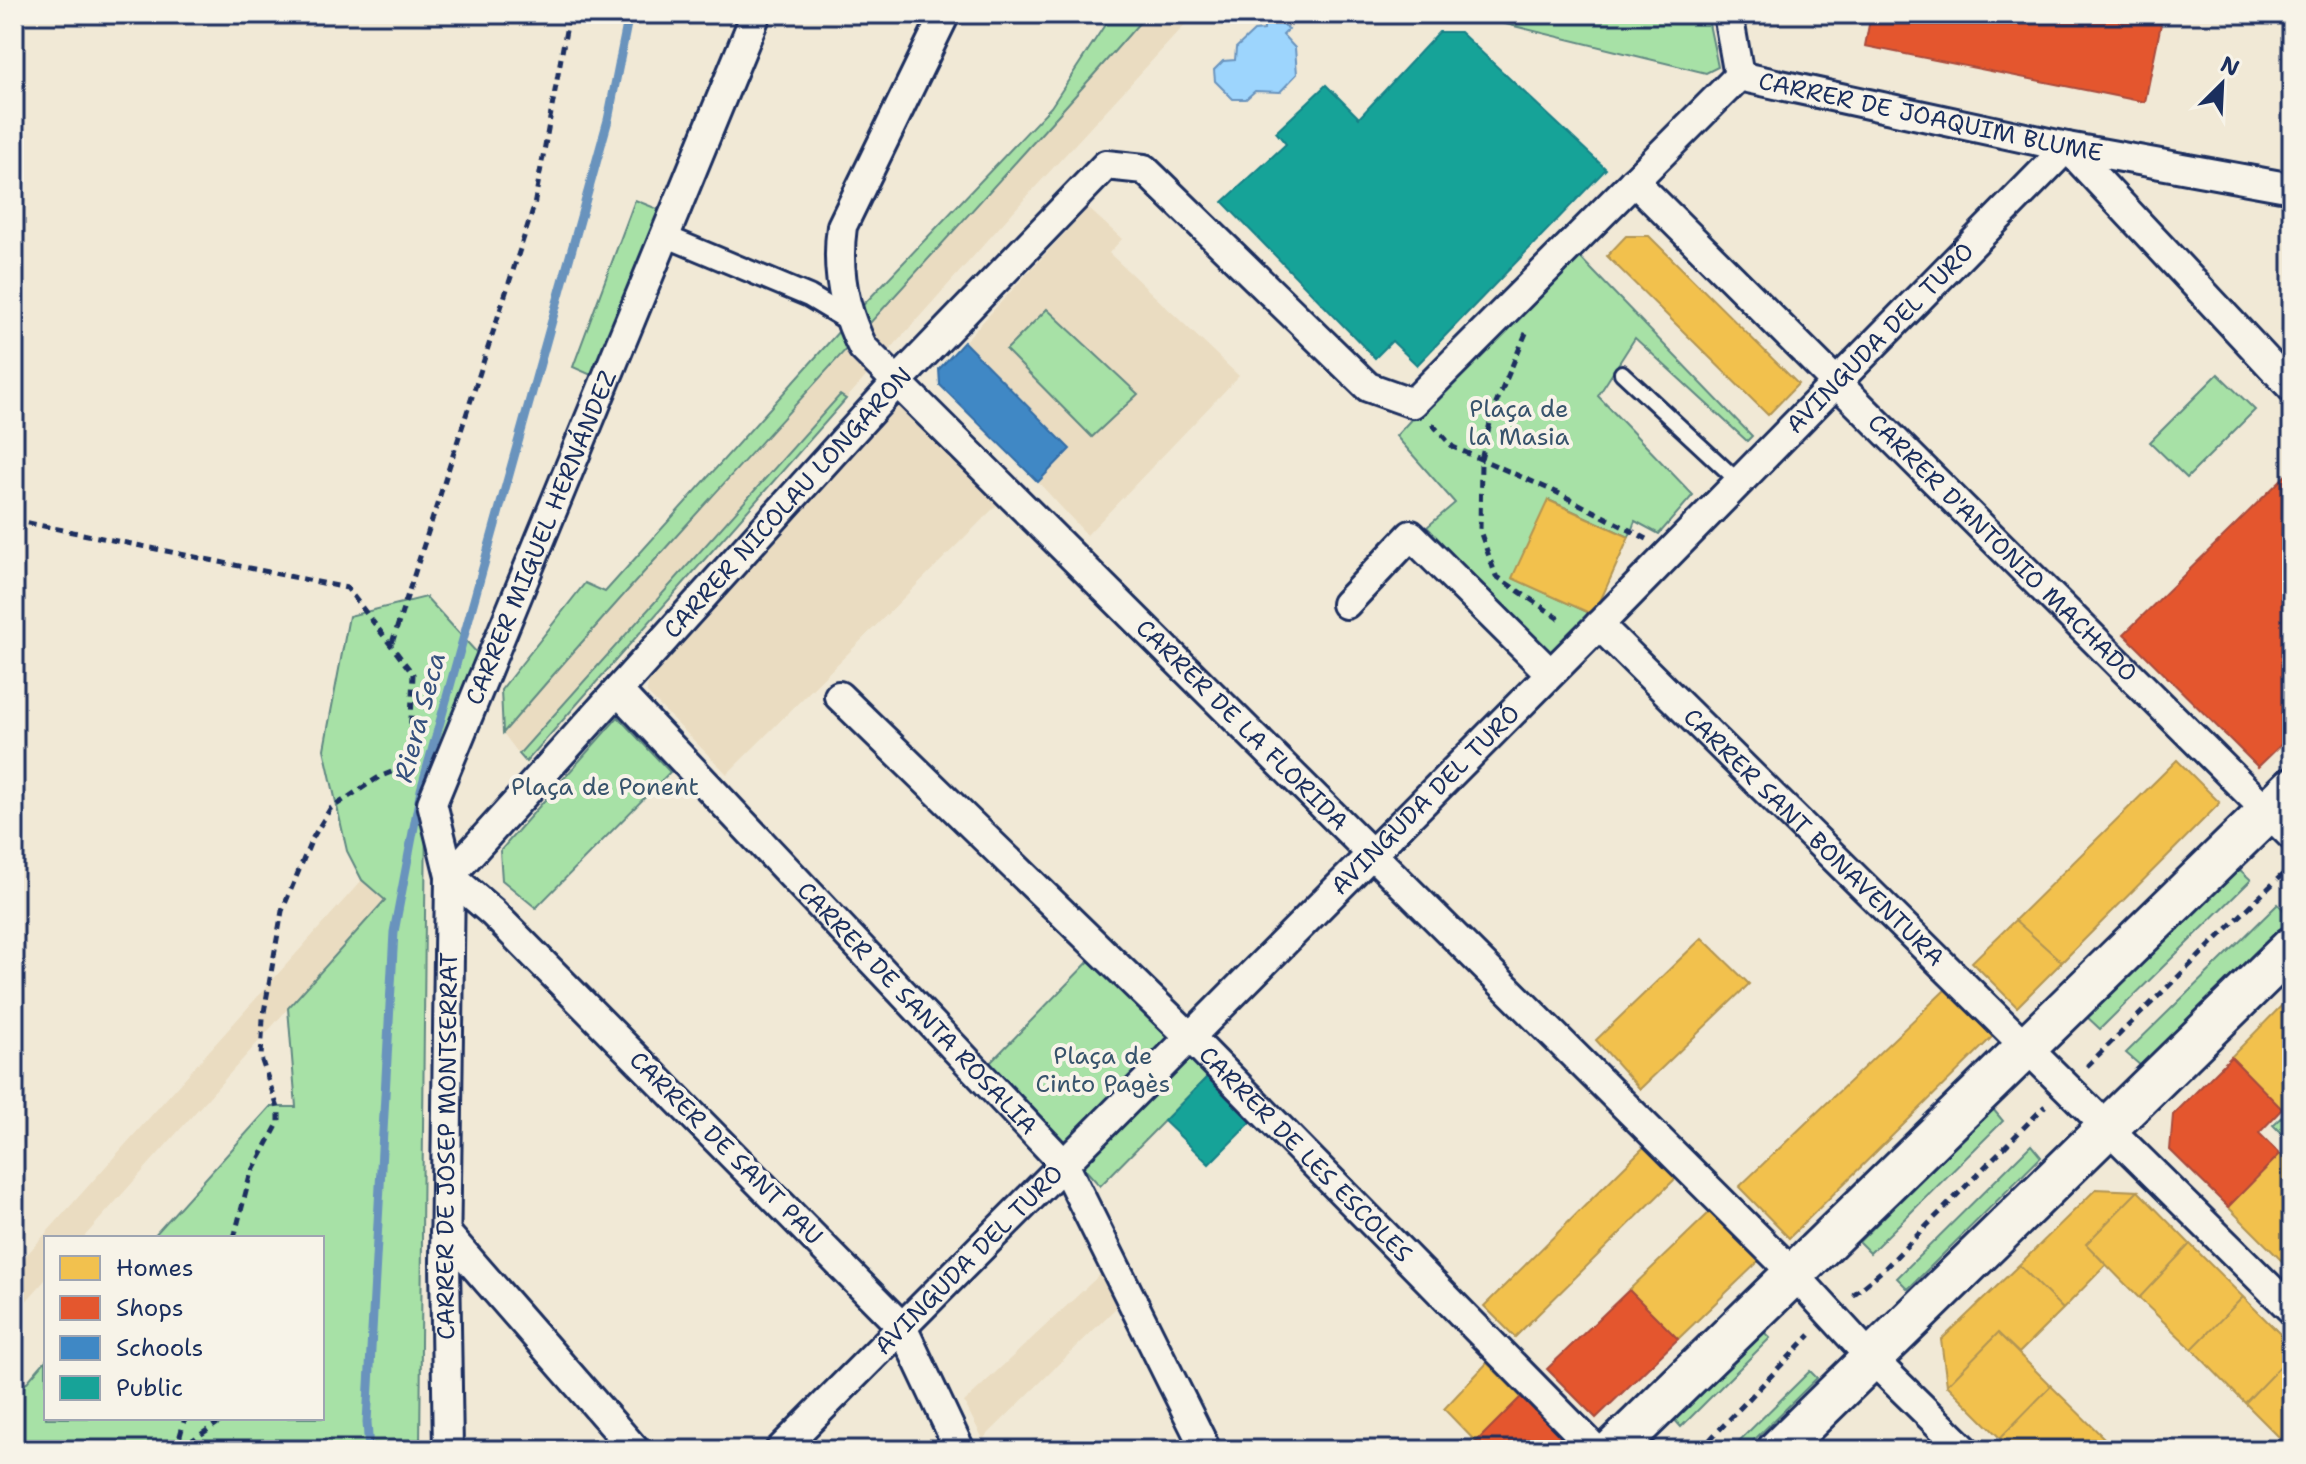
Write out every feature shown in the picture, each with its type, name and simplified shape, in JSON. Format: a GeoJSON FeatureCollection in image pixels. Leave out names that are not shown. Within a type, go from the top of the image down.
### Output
{"type":"FeatureCollection","features":[{"type":"Feature","properties":{"kind":"main road"},"geometry":{"type":"LineString","coordinates":[[1613,1450],[1792,1272],[2027,1048],[2284,812]]}},
{"type":"Feature","properties":{"kind":"main road"},"geometry":{"type":"LineString","coordinates":[[1778,1450],[2292,947]]}},
{"type":"Feature","properties":{"kind":"street","name":"CARRER MIGUEL HERNÁNDEZ"},"geometry":{"type":"LineString","coordinates":[[432,803],[756,14]]}},
{"type":"Feature","properties":{"kind":"street"},"geometry":{"type":"LineString","coordinates":[[849,320],[838,258],[842,226],[945,14]]}},
{"type":"Feature","properties":{"kind":"street"},"geometry":{"type":"LineString","coordinates":[[1728,14],[1739,76]]}},
{"type":"Feature","properties":{"kind":"street","name":"CARRER DE JOAQUIM BLUME"},"geometry":{"type":"LineString","coordinates":[[1368,387],[1413,403],[1739,76],[2067,147],[2292,188]]}},
{"type":"Feature","properties":{"kind":"street"},"geometry":{"type":"LineString","coordinates":[[2067,147],[2292,388]]}},
{"type":"Feature","properties":{"kind":"street","name":"AVINGUDA DEL TURÓ"},"geometry":{"type":"LineString","coordinates":[[780,1450],[1593,631],[2067,147]]}},
{"type":"Feature","properties":{"kind":"street","name":"CARRER NICOLAU LONGARON"},"geometry":{"type":"LineString","coordinates":[[450,876],[896,383],[1106,165],[1144,169],[1368,387]]}},
{"type":"Feature","properties":{"kind":"street","name":"CARRER D'ANTONIO MACHADO"},"geometry":{"type":"LineString","coordinates":[[1634,181],[2284,812]]}},
{"type":"Feature","properties":{"kind":"street"},"geometry":{"type":"LineString","coordinates":[[665,236],[809,296],[849,320]]}},
{"type":"Feature","properties":{"kind":"street","name":"CARRER DE LA FLORIDA"},"geometry":{"type":"LineString","coordinates":[[849,320],[863,348],[896,383],[1792,1272],[1871,1358],[1965,1450]]}},
{"type":"Feature","properties":{"kind":"street"},"geometry":{"type":"LineString","coordinates":[[1346,604],[1411,535],[1550,673]]}},
{"type":"Feature","properties":{"kind":"street","name":"CARRER SANT BONAVENTURA"},"geometry":{"type":"LineString","coordinates":[[1593,631],[2027,1048],[2292,1310]]}},
{"type":"Feature","properties":{"kind":"street","name":"CARRER DE SANTA ROSALIA"},"geometry":{"type":"LineString","coordinates":[[618,691],[1064,1164],[1206,1450]]}},
{"type":"Feature","properties":{"kind":"street","name":"CARRER DE LES ESCOLES"},"geometry":{"type":"LineString","coordinates":[[839,696],[1190,1037],[1596,1450]]}},
{"type":"Feature","properties":{"kind":"street","name":"CARRER DE JOSEP MONTSERRAT"},"geometry":{"type":"LineString","coordinates":[[432,803],[450,876],[445,1232],[448,1450]]}},
{"type":"Feature","properties":{"kind":"street","name":"CARRER DE SANT PAU"},"geometry":{"type":"LineString","coordinates":[[450,876],[492,912],[902,1327],[960,1450]]}},
{"type":"Feature","properties":{"kind":"street"},"geometry":{"type":"LineString","coordinates":[[445,1232],[635,1450]]}},
{"type":"Feature","properties":{"kind":"lane"},"geometry":{"type":"LineString","coordinates":[[1622,373],[1739,482]]}},
{"type":"Feature","properties":{"kind":"path"},"geometry":{"type":"LineString","coordinates":[[392,643],[534,206],[569,14]]}},
{"type":"Feature","properties":{"kind":"path"},"geometry":{"type":"LineString","coordinates":[[1519,296],[1536,312],[1493,411],[1481,460],[1480,531],[1496,576],[1593,631]]}},
{"type":"Feature","properties":{"kind":"path"},"geometry":{"type":"LineString","coordinates":[[1427,419],[1453,447],[1556,492],[1671,551]]}},
{"type":"Feature","properties":{"kind":"path"},"geometry":{"type":"LineString","coordinates":[[14,520],[347,588],[413,674],[409,765],[432,803]]}},
{"type":"Feature","properties":{"kind":"path"},"geometry":{"type":"LineString","coordinates":[[235,1236],[250,1176],[279,1122],[279,1111],[261,1058],[263,1018],[282,911],[312,839],[330,809],[379,777],[409,765]]}},
{"type":"Feature","properties":{"kind":"path"},"geometry":{"type":"LineString","coordinates":[[1700,1450],[1832,1313],[1883,1270],[2292,865]]}},
{"type":"Feature","properties":{"kind":"path"},"geometry":{"type":"LineString","coordinates":[[177,1450],[184,1420]]}},
{"type":"Feature","properties":{"kind":"path"},"geometry":{"type":"LineString","coordinates":[[177,1450],[222,1420]]}},
{"type":"Feature","properties":{"kind":"shaded area"},"geometry":{"type":"Polygon","coordinates":[[[1147,14],[1195,14],[846,399],[840,395],[519,754],[503,733],[619,598],[1147,14]]]}},
{"type":"Feature","properties":{"kind":"shaded area"},"geometry":{"type":"Polygon","coordinates":[[[1088,208],[1122,239],[1109,253],[1239,376],[1087,535],[1038,482],[1069,449],[964,342],[1088,208]]]}},
{"type":"Feature","properties":{"kind":"shaded area"},"geometry":{"type":"Polygon","coordinates":[[[892,400],[903,400],[1003,499],[727,774],[647,693],[649,675],[892,400]]]}},
{"type":"Feature","properties":{"kind":"shaded area"},"geometry":{"type":"Polygon","coordinates":[[[362,880],[385,900],[85,1236],[44,1236],[44,1281],[14,1315],[14,1269],[362,880]]]}},
{"type":"Feature","properties":{"kind":"shaded area"},"geometry":{"type":"Polygon","coordinates":[[[1106,1269],[1124,1300],[983,1439],[964,1402],[1106,1269]]]}},
{"type":"Feature","properties":{"kind":"green space"},"geometry":{"type":"Polygon","coordinates":[[[1112,14],[1147,14],[503,733],[501,690],[585,583],[605,592],[849,320],[1051,107],[1112,14]]]}},
{"type":"Feature","properties":{"kind":"green space"},"geometry":{"type":"Polygon","coordinates":[[[1465,14],[1707,14],[1718,67],[1706,73],[1465,14]]]}},
{"type":"Feature","properties":{"kind":"green space"},"geometry":{"type":"Polygon","coordinates":[[[635,200],[665,212],[598,378],[573,367],[635,200]]]}},
{"type":"Feature","properties":{"kind":"green space","name":"Plaça de la Masia"},"geometry":{"type":"Polygon","coordinates":[[[1569,246],[1752,436],[1747,441],[1635,338],[1598,396],[1693,495],[1659,534],[1635,521],[1629,537],[1549,500],[1513,578],[1594,615],[1549,656],[1427,527],[1455,503],[1396,436],[1569,246]]]}},
{"type":"Feature","properties":{"kind":"green space"},"geometry":{"type":"Polygon","coordinates":[[[1047,309],[1138,394],[1092,437],[1006,350],[1047,309]]]}},
{"type":"Feature","properties":{"kind":"green space"},"geometry":{"type":"Polygon","coordinates":[[[2218,374],[2255,410],[2187,478],[2150,442],[2218,374]]]}},
{"type":"Feature","properties":{"kind":"green space"},"geometry":{"type":"Polygon","coordinates":[[[840,395],[846,399],[526,762],[519,754],[840,395]]]}},
{"type":"Feature","properties":{"kind":"green space"},"geometry":{"type":"Polygon","coordinates":[[[426,597],[478,654],[426,807],[420,1450],[14,1450],[14,1397],[44,1362],[44,1420],[324,1420],[324,1236],[154,1236],[270,1107],[296,1107],[288,1008],[385,900],[362,880],[347,851],[324,749],[349,616],[426,597]]]}},
{"type":"Feature","properties":{"kind":"green space","name":"Plaça de Ponent"},"geometry":{"type":"Polygon","coordinates":[[[618,717],[670,772],[536,908],[502,880],[500,851],[618,717]]]}},
{"type":"Feature","properties":{"kind":"green space"},"geometry":{"type":"Polygon","coordinates":[[[2237,867],[2251,880],[2100,1029],[2085,1015],[2237,867]]]}},
{"type":"Feature","properties":{"kind":"green space"},"geometry":{"type":"Polygon","coordinates":[[[2278,904],[2292,919],[2142,1067],[2126,1053],[2278,904]]]}},
{"type":"Feature","properties":{"kind":"green space","name":"Plaça de Cinto Pagès"},"geometry":{"type":"Polygon","coordinates":[[[1097,953],[1215,1069],[1100,1186],[990,1063],[1097,953]]]}},
{"type":"Feature","properties":{"kind":"green space"},"geometry":{"type":"Polygon","coordinates":[[[2292,1107],[2292,1144],[2273,1125],[2292,1107]]]}},
{"type":"Feature","properties":{"kind":"green space"},"geometry":{"type":"Polygon","coordinates":[[[1993,1109],[2003,1121],[1870,1253],[1859,1242],[1993,1109]]]}},
{"type":"Feature","properties":{"kind":"green space"},"geometry":{"type":"Polygon","coordinates":[[[2031,1145],[2041,1157],[1908,1289],[1897,1278],[2031,1145]]]}},
{"type":"Feature","properties":{"kind":"green space"},"geometry":{"type":"Polygon","coordinates":[[[1762,1330],[1770,1338],[1681,1427],[1673,1418],[1762,1330]]]}},
{"type":"Feature","properties":{"kind":"green space"},"geometry":{"type":"Polygon","coordinates":[[[1810,1371],[1817,1378],[1744,1450],[1730,1450],[1810,1371]]]}},
{"type":"Feature","properties":{"kind":"water"},"geometry":{"type":"Polygon","coordinates":[[[1282,14],[1284,26],[1289,29],[1283,35],[1295,48],[1297,74],[1280,92],[1255,91],[1246,99],[1233,99],[1215,81],[1214,70],[1223,61],[1235,60],[1236,48],[1254,31],[1264,30],[1264,16],[1282,14]]]}},
{"type":"Feature","properties":{"kind":"building: Homes"},"geometry":{"type":"Polygon","coordinates":[[[1626,236],[1649,236],[1798,384],[1768,415],[1607,256],[1626,236]]]}},
{"type":"Feature","properties":{"kind":"building: Homes"},"geometry":{"type":"Polygon","coordinates":[[[1548,500],[1629,537],[1594,615],[1512,578],[1548,500]]]}},
{"type":"Feature","properties":{"kind":"building: Homes"},"geometry":{"type":"Polygon","coordinates":[[[2177,760],[2220,803],[2062,962],[2015,920],[2177,760]]]}},
{"type":"Feature","properties":{"kind":"building: Homes"},"geometry":{"type":"Polygon","coordinates":[[[2015,920],[2062,962],[2017,1007],[1972,962],[2015,920]]]}},
{"type":"Feature","properties":{"kind":"building: Homes"},"geometry":{"type":"Polygon","coordinates":[[[1702,938],[1749,984],[1640,1089],[1596,1040],[1702,938]]]}},
{"type":"Feature","properties":{"kind":"building: Homes"},"geometry":{"type":"Polygon","coordinates":[[[1945,990],[1993,1036],[1789,1238],[1739,1187],[1945,990]]]}},
{"type":"Feature","properties":{"kind":"building: Homes"},"geometry":{"type":"Polygon","coordinates":[[[2292,995],[2292,1100],[2282,1109],[2231,1057],[2292,995]]]}},
{"type":"Feature","properties":{"kind":"building: Homes"},"geometry":{"type":"Polygon","coordinates":[[[1644,1147],[1676,1178],[1515,1337],[1484,1306],[1644,1147]]]}},
{"type":"Feature","properties":{"kind":"building: Homes"},"geometry":{"type":"Polygon","coordinates":[[[2280,1154],[2292,1166],[2292,1271],[2228,1207],[2280,1154]]]}},
{"type":"Feature","properties":{"kind":"building: Homes"},"geometry":{"type":"Polygon","coordinates":[[[2096,1189],[2138,1191],[2086,1244],[2106,1265],[2063,1309],[2019,1265],[2096,1189]]]}},
{"type":"Feature","properties":{"kind":"building: Homes"},"geometry":{"type":"Polygon","coordinates":[[[2138,1191],[2190,1244],[2139,1298],[2086,1244],[2138,1191]]]}},
{"type":"Feature","properties":{"kind":"building: Homes"},"geometry":{"type":"Polygon","coordinates":[[[1710,1212],[1759,1261],[1678,1339],[1629,1290],[1710,1212]]]}},
{"type":"Feature","properties":{"kind":"building: Homes"},"geometry":{"type":"Polygon","coordinates":[[[2190,1244],[2243,1297],[2192,1349],[2139,1298],[2190,1244]]]}},
{"type":"Feature","properties":{"kind":"building: Homes"},"geometry":{"type":"Polygon","coordinates":[[[2019,1265],[2063,1309],[2019,1353],[1998,1333],[1947,1385],[1941,1340],[2019,1265]]]}},
{"type":"Feature","properties":{"kind":"building: Homes"},"geometry":{"type":"Polygon","coordinates":[[[2243,1297],[2292,1346],[2292,1354],[2245,1403],[2192,1349],[2243,1297]]]}},
{"type":"Feature","properties":{"kind":"building: Homes"},"geometry":{"type":"Polygon","coordinates":[[[1998,1333],[2051,1386],[2000,1438],[1947,1385],[1998,1333]]]}},
{"type":"Feature","properties":{"kind":"building: Homes"},"geometry":{"type":"Polygon","coordinates":[[[2292,1354],[2292,1450],[2245,1403],[2292,1354]]]}},
{"type":"Feature","properties":{"kind":"building: Homes"},"geometry":{"type":"Polygon","coordinates":[[[1487,1363],[1521,1397],[1476,1442],[1444,1409],[1487,1363]]]}},
{"type":"Feature","properties":{"kind":"building: Homes"},"geometry":{"type":"Polygon","coordinates":[[[2051,1386],[2104,1438],[2092,1450],[2012,1450],[2000,1438],[2051,1386]]]}},
{"type":"Feature","properties":{"kind":"building: Homes"},"geometry":{"type":"Polygon","coordinates":[[[2104,1438],[2116,1450],[2092,1450],[2104,1438]]]}},
{"type":"Feature","properties":{"kind":"building: Shops"},"geometry":{"type":"Polygon","coordinates":[[[1871,14],[2163,14],[2145,102],[1865,46],[1871,14]]]}},
{"type":"Feature","properties":{"kind":"building: Shops"},"geometry":{"type":"Polygon","coordinates":[[[2292,469],[2292,734],[2258,767],[2124,634],[2292,469]]]}},
{"type":"Feature","properties":{"kind":"building: Shops"},"geometry":{"type":"Polygon","coordinates":[[[2231,1057],[2282,1109],[2259,1133],[2280,1154],[2228,1207],[2170,1150],[2173,1115],[2231,1057]]]}},
{"type":"Feature","properties":{"kind":"building: Shops"},"geometry":{"type":"Polygon","coordinates":[[[1629,1290],[1678,1339],[1596,1418],[1547,1369],[1629,1290]]]}},
{"type":"Feature","properties":{"kind":"building: Shops"},"geometry":{"type":"Polygon","coordinates":[[[1521,1397],[1565,1441],[1556,1450],[1468,1450],[1521,1397]]]}},
{"type":"Feature","properties":{"kind":"building: Schools"},"geometry":{"type":"Polygon","coordinates":[[[964,342],[1070,449],[1038,482],[940,385],[939,369],[964,342]]]}},
{"type":"Feature","properties":{"kind":"building: Public"},"geometry":{"type":"Polygon","coordinates":[[[1439,32],[1460,32],[1606,169],[1417,365],[1392,341],[1375,358],[1223,202],[1286,144],[1276,132],[1326,85],[1359,118],[1439,32]]]}},
{"type":"Feature","properties":{"kind":"building: Public"},"geometry":{"type":"Polygon","coordinates":[[[1215,1069],[1260,1113],[1209,1164],[1164,1121],[1215,1069]]]}},
{"type":"Feature","properties":{"kind":"waterway","name":"Riera Seca"},"geometry":{"type":"LineString","coordinates":[[369,1450],[367,1422],[394,932],[421,790],[608,120],[629,14]]}}]}
